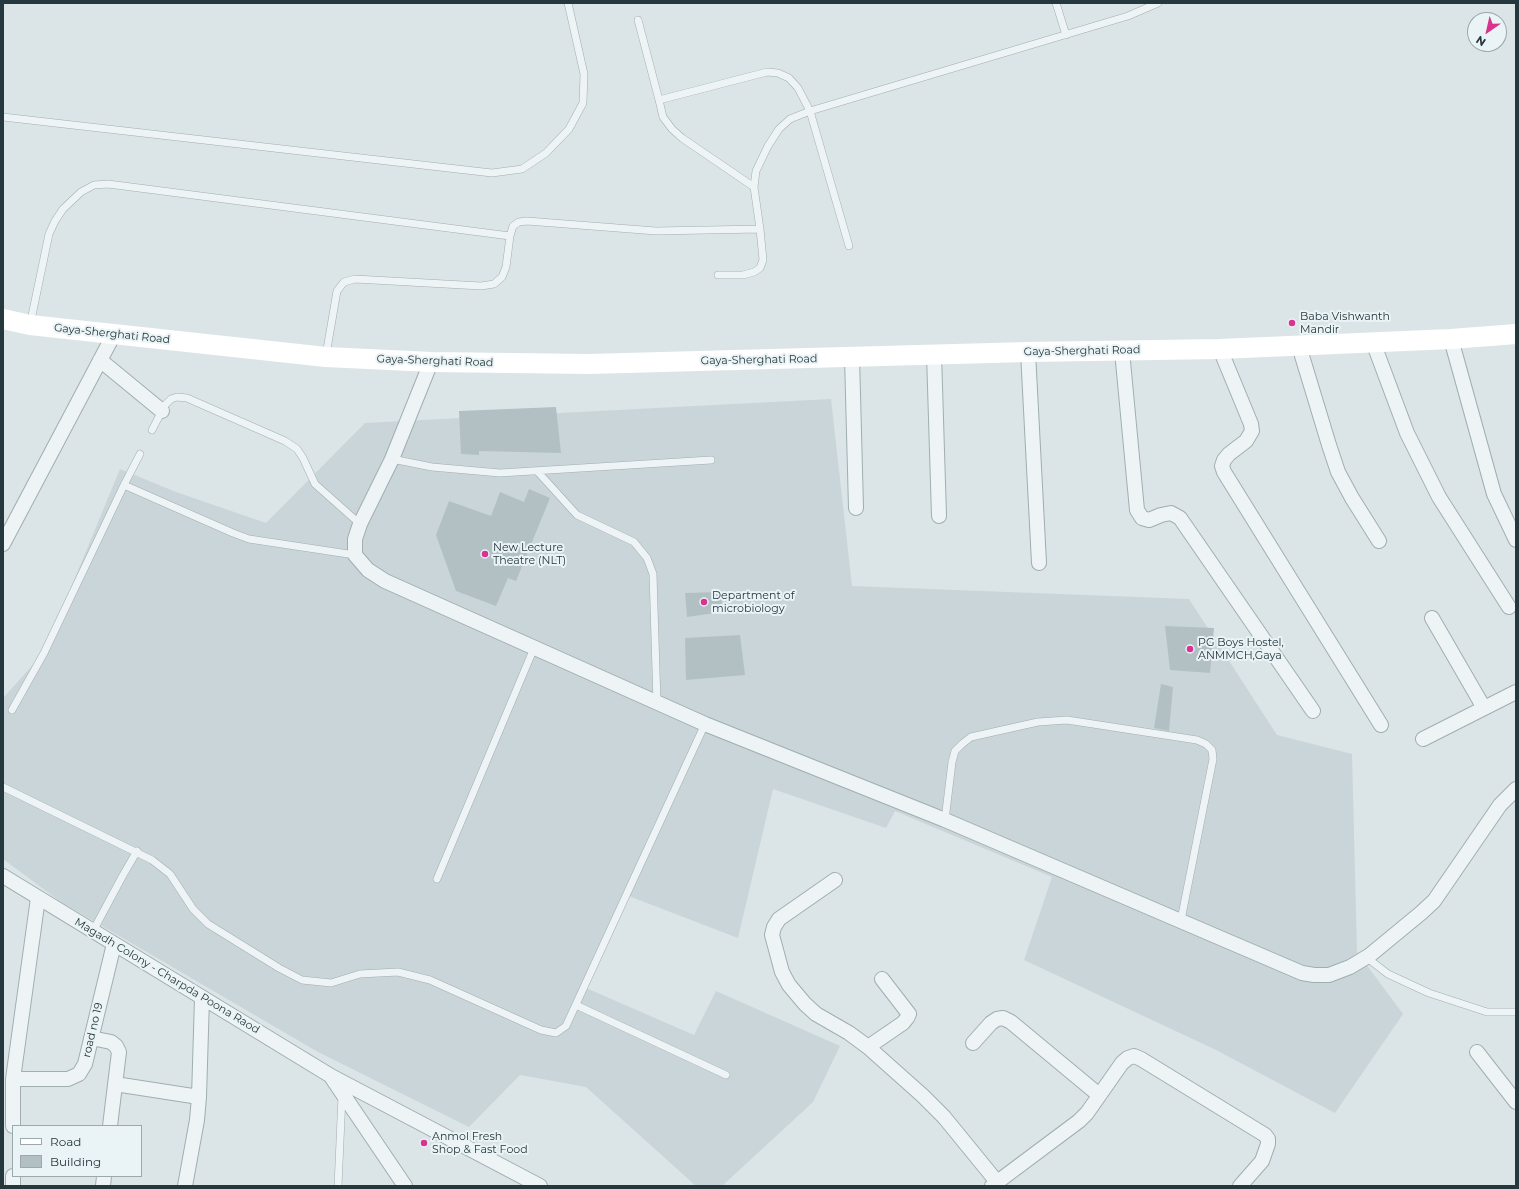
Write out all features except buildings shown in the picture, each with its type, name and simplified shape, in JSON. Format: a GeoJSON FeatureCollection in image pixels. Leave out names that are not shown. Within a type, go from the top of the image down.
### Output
{"type":"FeatureCollection","features":[{"type":"Feature","properties":{"kind":"main road","name":"Gaya-Sherghati Road"},"geometry":{"type":"LineString","coordinates":[[3,320],[30,325],[326,357],[431,362],[589,364],[852,358],[934,354],[1220,349],[1450,339],[1516,334]]}},
{"type":"Feature","properties":{"kind":"street"},"geometry":{"type":"LineString","coordinates":[[3,544],[114,334]]}},
{"type":"Feature","properties":{"kind":"street"},"geometry":{"type":"LineString","coordinates":[[1450,339],[1494,494],[1516,540]]}},
{"type":"Feature","properties":{"kind":"street"},"geometry":{"type":"LineString","coordinates":[[1372,342],[1407,433],[1439,497],[1510,607]]}},
{"type":"Feature","properties":{"kind":"street"},"geometry":{"type":"LineString","coordinates":[[1299,346],[1328,445],[1338,472],[1352,498],[1379,541]]}},
{"type":"Feature","properties":{"kind":"street"},"geometry":{"type":"LineString","coordinates":[[1220,349],[1251,424],[1252,431],[1246,441],[1229,454],[1224,460],[1222,466],[1224,472],[1381,725]]}},
{"type":"Feature","properties":{"kind":"street"},"geometry":{"type":"LineString","coordinates":[[1122,351],[1137,510],[1142,518],[1149,520],[1171,513],[1180,518],[1313,711]]}},
{"type":"Feature","properties":{"kind":"street"},"geometry":{"type":"LineString","coordinates":[[1028,352],[1039,563]]}},
{"type":"Feature","properties":{"kind":"street"},"geometry":{"type":"LineString","coordinates":[[934,354],[939,516]]}},
{"type":"Feature","properties":{"kind":"street"},"geometry":{"type":"LineString","coordinates":[[852,358],[856,508]]}},
{"type":"Feature","properties":{"kind":"street"},"geometry":{"type":"LineString","coordinates":[[100,360],[162,411]]}},
{"type":"Feature","properties":{"kind":"street"},"geometry":{"type":"LineString","coordinates":[[431,362],[392,459],[360,524],[355,539],[355,555],[368,570],[385,581],[705,724],[945,820],[1302,973],[1330,975],[1366,957],[1421,913],[1434,901],[1500,804],[1516,790]]}},
{"type":"Feature","properties":{"kind":"street"},"geometry":{"type":"LineString","coordinates":[[1432,618],[1484,708]]}},
{"type":"Feature","properties":{"kind":"street"},"geometry":{"type":"LineString","coordinates":[[1423,738],[1516,692]]}},
{"type":"Feature","properties":{"kind":"street","name":"Magadh Colony - Charpda Poona Raod"},"geometry":{"type":"LineString","coordinates":[[3,876],[331,1076],[540,1186]]}},
{"type":"Feature","properties":{"kind":"street"},"geometry":{"type":"LineString","coordinates":[[835,880],[779,919],[774,927],[772,936],[782,972],[789,985],[805,1004],[816,1014],[849,1033],[868,1047],[896,1071],[944,1117],[995,1184],[1079,1121],[1122,1063],[1128,1058],[1134,1056],[1260,1132],[1268,1139],[1262,1161],[1240,1186]]}},
{"type":"Feature","properties":{"kind":"street"},"geometry":{"type":"LineString","coordinates":[[13,1125],[13,1079],[38,898]]}},
{"type":"Feature","properties":{"kind":"street","name":"road no 19"},"geometry":{"type":"LineString","coordinates":[[13,1079],[68,1079],[79,1074],[85,1064],[114,944]]}},
{"type":"Feature","properties":{"kind":"street"},"geometry":{"type":"LineString","coordinates":[[868,1047],[903,1023],[909,1014],[882,979]]}},
{"type":"Feature","properties":{"kind":"street"},"geometry":{"type":"LineString","coordinates":[[185,1186],[197,1120],[202,998]]}},
{"type":"Feature","properties":{"kind":"street"},"geometry":{"type":"LineString","coordinates":[[973,1043],[991,1023],[997,1019],[1003,1018],[1011,1022],[1099,1095]]}},
{"type":"Feature","properties":{"kind":"street"},"geometry":{"type":"LineString","coordinates":[[91,1038],[111,1042],[116,1046],[119,1052],[110,1125]]}},
{"type":"Feature","properties":{"kind":"street"},"geometry":{"type":"LineString","coordinates":[[1477,1052],[1516,1102]]}},
{"type":"Feature","properties":{"kind":"street"},"geometry":{"type":"LineString","coordinates":[[331,1076],[404,1186]]}},
{"type":"Feature","properties":{"kind":"street"},"geometry":{"type":"LineString","coordinates":[[115,1084],[199,1097]]}},
{"type":"Feature","properties":{"kind":"lane"},"geometry":{"type":"LineString","coordinates":[[3,117],[492,173],[522,169],[546,153],[569,130],[583,103],[584,74],[568,3]]}},
{"type":"Feature","properties":{"kind":"lane"},"geometry":{"type":"LineString","coordinates":[[1056,3],[1066,35]]}},
{"type":"Feature","properties":{"kind":"lane"},"geometry":{"type":"LineString","coordinates":[[718,275],[743,275],[754,272],[760,268],[763,260],[754,187],[756,171],[768,146],[779,129],[790,119],[810,111],[1128,16],[1158,3]]}},
{"type":"Feature","properties":{"kind":"lane"},"geometry":{"type":"LineString","coordinates":[[638,20],[663,117],[672,129],[682,138],[754,187]]}},
{"type":"Feature","properties":{"kind":"lane"},"geometry":{"type":"LineString","coordinates":[[659,100],[767,72],[778,73],[790,78],[798,88],[810,111],[849,246]]}},
{"type":"Feature","properties":{"kind":"lane"},"geometry":{"type":"LineString","coordinates":[[30,325],[50,234],[55,221],[63,209],[81,192],[94,185],[108,184],[510,236]]}},
{"type":"Feature","properties":{"kind":"lane"},"geometry":{"type":"LineString","coordinates":[[326,357],[337,291],[344,282],[355,279],[481,286],[494,284],[502,276],[506,267],[510,236],[513,226],[519,222],[528,221],[656,231],[760,229]]}},
{"type":"Feature","properties":{"kind":"lane"},"geometry":{"type":"LineString","coordinates":[[152,430],[165,405],[170,399],[177,397],[187,398],[285,441],[297,449],[303,458],[315,484],[360,524]]}},
{"type":"Feature","properties":{"kind":"lane"},"geometry":{"type":"LineString","coordinates":[[12,710],[48,647],[140,454]]}},
{"type":"Feature","properties":{"kind":"lane"},"geometry":{"type":"LineString","coordinates":[[392,459],[432,466],[500,474],[710,460]]}},
{"type":"Feature","properties":{"kind":"lane"},"geometry":{"type":"LineString","coordinates":[[537,471],[577,515],[634,542],[647,558],[653,574],[657,703]]}},
{"type":"Feature","properties":{"kind":"lane"},"geometry":{"type":"LineString","coordinates":[[124,485],[249,539],[355,555]]}},
{"type":"Feature","properties":{"kind":"lane"},"geometry":{"type":"LineString","coordinates":[[437,879],[534,648]]}},
{"type":"Feature","properties":{"kind":"lane"},"geometry":{"type":"LineString","coordinates":[[945,820],[952,762],[955,751],[971,737],[1038,722],[1067,720],[1197,740],[1206,744],[1212,750],[1213,758],[1181,920]]}},
{"type":"Feature","properties":{"kind":"lane"},"geometry":{"type":"LineString","coordinates":[[3,787],[152,860],[170,874],[193,909],[208,924],[279,968],[302,980],[331,983],[360,974],[398,972],[430,980],[541,1030],[556,1032],[566,1026],[705,724]]}},
{"type":"Feature","properties":{"kind":"lane"},"geometry":{"type":"LineString","coordinates":[[93,931],[137,852]]}},
{"type":"Feature","properties":{"kind":"lane"},"geometry":{"type":"LineString","coordinates":[[1366,957],[1388,974],[1429,993],[1487,1012],[1516,1012]]}},
{"type":"Feature","properties":{"kind":"lane"},"geometry":{"type":"LineString","coordinates":[[576,1004],[726,1075]]}},
{"type":"Feature","properties":{"kind":"lane"},"geometry":{"type":"LineString","coordinates":[[338,1186],[342,1093]]}},
{"type":"Feature","properties":{"kind":"shaded area"},"geometry":{"type":"Polygon","coordinates":[[[831,399],[852,586],[1189,599],[1277,735],[1352,754],[1357,952],[1403,1014],[1335,1113],[1216,1050],[1024,960],[1052,877],[895,811],[886,828],[773,789],[738,938],[626,895],[586,988],[694,1035],[716,991],[840,1046],[813,1102],[722,1186],[696,1186],[586,1087],[520,1075],[469,1127],[318,1052],[61,902],[3,859],[3,698],[41,656],[120,469],[176,492],[266,523],[365,423],[831,399]]]}},
{"type":"Feature","properties":{"kind":"place","name":"Baba Vishwanth Mandir"},"geometry":{"type":"Point","coordinates":[1292,323]}},
{"type":"Feature","properties":{"kind":"place","name":"New Lecture Theatre (NLT)"},"geometry":{"type":"Point","coordinates":[485,554]}},
{"type":"Feature","properties":{"kind":"place","name":"Department of microbiology"},"geometry":{"type":"Point","coordinates":[704,602]}},
{"type":"Feature","properties":{"kind":"place","name":"PG Boys Hostel, ANMMCH,Gaya"},"geometry":{"type":"Point","coordinates":[1190,649]}},
{"type":"Feature","properties":{"kind":"place","name":"Anmol Fresh Shop & Fast Food"},"geometry":{"type":"Point","coordinates":[424,1143]}}]}
